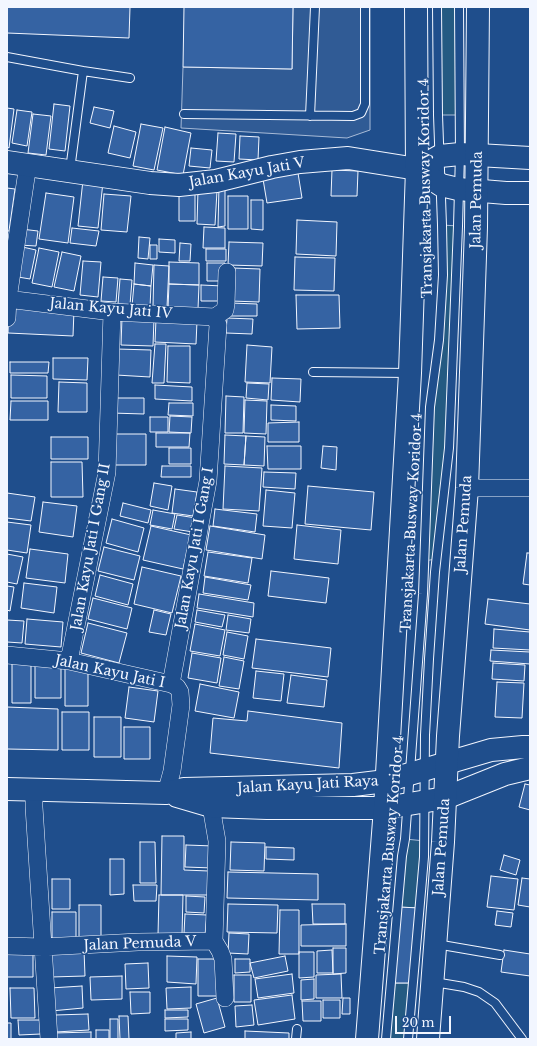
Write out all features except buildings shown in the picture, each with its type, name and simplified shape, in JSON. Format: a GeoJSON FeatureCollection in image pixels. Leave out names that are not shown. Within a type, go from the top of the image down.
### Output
{"type":"FeatureCollection","features":[{"type":"Feature","properties":{"kind":"main road"},"geometry":{"type":"LineString","coordinates":[[367,1039],[385,808],[410,373],[417,169],[416,7]]}},
{"type":"Feature","properties":{"kind":"main road","name":"Jalan Pemuda"},"geometry":{"type":"LineString","coordinates":[[428,1039],[435,944],[426,802],[447,764],[467,488],[459,155],[478,7]]}},
{"type":"Feature","properties":{"kind":"main road"},"geometry":{"type":"LineString","coordinates":[[417,169],[459,155],[530,158]]}},
{"type":"Feature","properties":{"kind":"main road","name":"Jalan Kayu Jati V"},"geometry":{"type":"LineString","coordinates":[[17,163],[150,184],[179,185],[216,181],[300,162],[348,158],[417,169]]}},
{"type":"Feature","properties":{"kind":"main road"},"geometry":{"type":"LineString","coordinates":[[417,169],[459,188],[530,193]]}},
{"type":"Feature","properties":{"kind":"main road","name":"Jalan Kayu Jati Raya"},"geometry":{"type":"LineString","coordinates":[[7,789],[166,793],[184,789],[346,786],[386,781],[491,750],[530,747]]}},
{"type":"Feature","properties":{"kind":"main road","name":"Jalan Kayu Jati Raya"},"geometry":{"type":"LineString","coordinates":[[166,793],[211,806],[267,808],[385,808],[426,802],[506,774],[530,768]]}},
{"type":"Feature","properties":{"kind":"street"},"geometry":{"type":"LineString","coordinates":[[7,318],[17,163]]}},
{"type":"Feature","properties":{"kind":"street"},"geometry":{"type":"LineString","coordinates":[[215,317],[224,310],[226,304],[227,272]]}},
{"type":"Feature","properties":{"kind":"street","name":"Jalan Kayu Jati IV"},"geometry":{"type":"LineString","coordinates":[[8,299],[112,312],[215,317]]}},
{"type":"Feature","properties":{"kind":"street","name":"Jalan Kayu Jati I Gang II"},"geometry":{"type":"LineString","coordinates":[[69,661],[107,472],[112,312]]}},
{"type":"Feature","properties":{"kind":"street","name":"Jalan Kayu Jati I Gang I"},"geometry":{"type":"LineString","coordinates":[[171,684],[208,481],[218,324],[215,317]]}},
{"type":"Feature","properties":{"kind":"street"},"geometry":{"type":"LineString","coordinates":[[467,488],[530,488]]}},
{"type":"Feature","properties":{"kind":"street","name":"Jalan Kayu Jati I"},"geometry":{"type":"LineString","coordinates":[[7,655],[69,661],[171,684],[177,687],[180,692],[181,705],[172,771],[166,793]]}},
{"type":"Feature","properties":{"kind":"street"},"geometry":{"type":"LineString","coordinates":[[34,790],[49,1039]]}},
{"type":"Feature","properties":{"kind":"street"},"geometry":{"type":"LineString","coordinates":[[211,806],[217,841],[214,941]]}},
{"type":"Feature","properties":{"kind":"street","name":"Jalan Pemuda V"},"geometry":{"type":"LineString","coordinates":[[7,946],[43,947],[138,942],[214,941],[220,951],[222,959],[225,998]]}},
{"type":"Feature","properties":{"kind":"lane"},"geometry":{"type":"LineString","coordinates":[[310,116],[316,7]]}},
{"type":"Feature","properties":{"kind":"lane"},"geometry":{"type":"LineString","coordinates":[[184,114],[353,116],[361,113],[365,104],[365,7]]}},
{"type":"Feature","properties":{"kind":"lane","name":"Transjakarta Busway Koridor 4"},"geometry":{"type":"LineString","coordinates":[[437,7],[438,115],[459,155]]}},
{"type":"Feature","properties":{"kind":"lane","name":"Transjakarta Busway Koridor 4"},"geometry":{"type":"LineString","coordinates":[[386,1039],[426,802],[417,773],[429,659],[435,572],[449,448],[459,188],[459,7]]}},
{"type":"Feature","properties":{"kind":"lane"},"geometry":{"type":"LineString","coordinates":[[7,57],[130,78]]}},
{"type":"Feature","properties":{"kind":"lane"},"geometry":{"type":"LineString","coordinates":[[70,171],[82,71]]}},
{"type":"Feature","properties":{"kind":"lane","name":"Transjakarta Busway Koridor 4"},"geometry":{"type":"LineString","coordinates":[[408,1039],[424,857],[426,802],[417,773],[430,407],[439,340],[443,275],[459,188]]}},
{"type":"Feature","properties":{"kind":"lane"},"geometry":{"type":"LineString","coordinates":[[313,372],[410,373]]}},
{"type":"Feature","properties":{"kind":"lane"},"geometry":{"type":"LineString","coordinates":[[435,944],[500,955]]}},
{"type":"Feature","properties":{"kind":"lane"},"geometry":{"type":"LineString","coordinates":[[432,982],[464,987],[479,992],[495,1003],[522,1039]]}},
{"type":"Feature","properties":{"kind":"lane"},"geometry":{"type":"LineString","coordinates":[[296,1039],[297,1029]]}},
{"type":"Feature","properties":{"kind":"shaded area"},"geometry":{"type":"Polygon","coordinates":[[[293,7],[370,7],[370,130],[347,138],[181,128],[183,67],[292,69],[293,7]]]}},
{"type":"Feature","properties":{"kind":"shaded area"},"geometry":{"type":"Polygon","coordinates":[[[437,7],[459,7],[460,115],[438,115],[437,7]]]}},
{"type":"Feature","properties":{"kind":"shaded area"},"geometry":{"type":"Polygon","coordinates":[[[442,225],[458,226],[452,397],[436,559],[424,561],[442,225]]]}},
{"type":"Feature","properties":{"kind":"shaded area"},"geometry":{"type":"Polygon","coordinates":[[[405,839],[425,841],[420,908],[398,907],[405,839]]]}},
{"type":"Feature","properties":{"kind":"shaded area"},"geometry":{"type":"Polygon","coordinates":[[[391,983],[413,983],[408,1039],[386,1039],[391,983]]]}}]}
